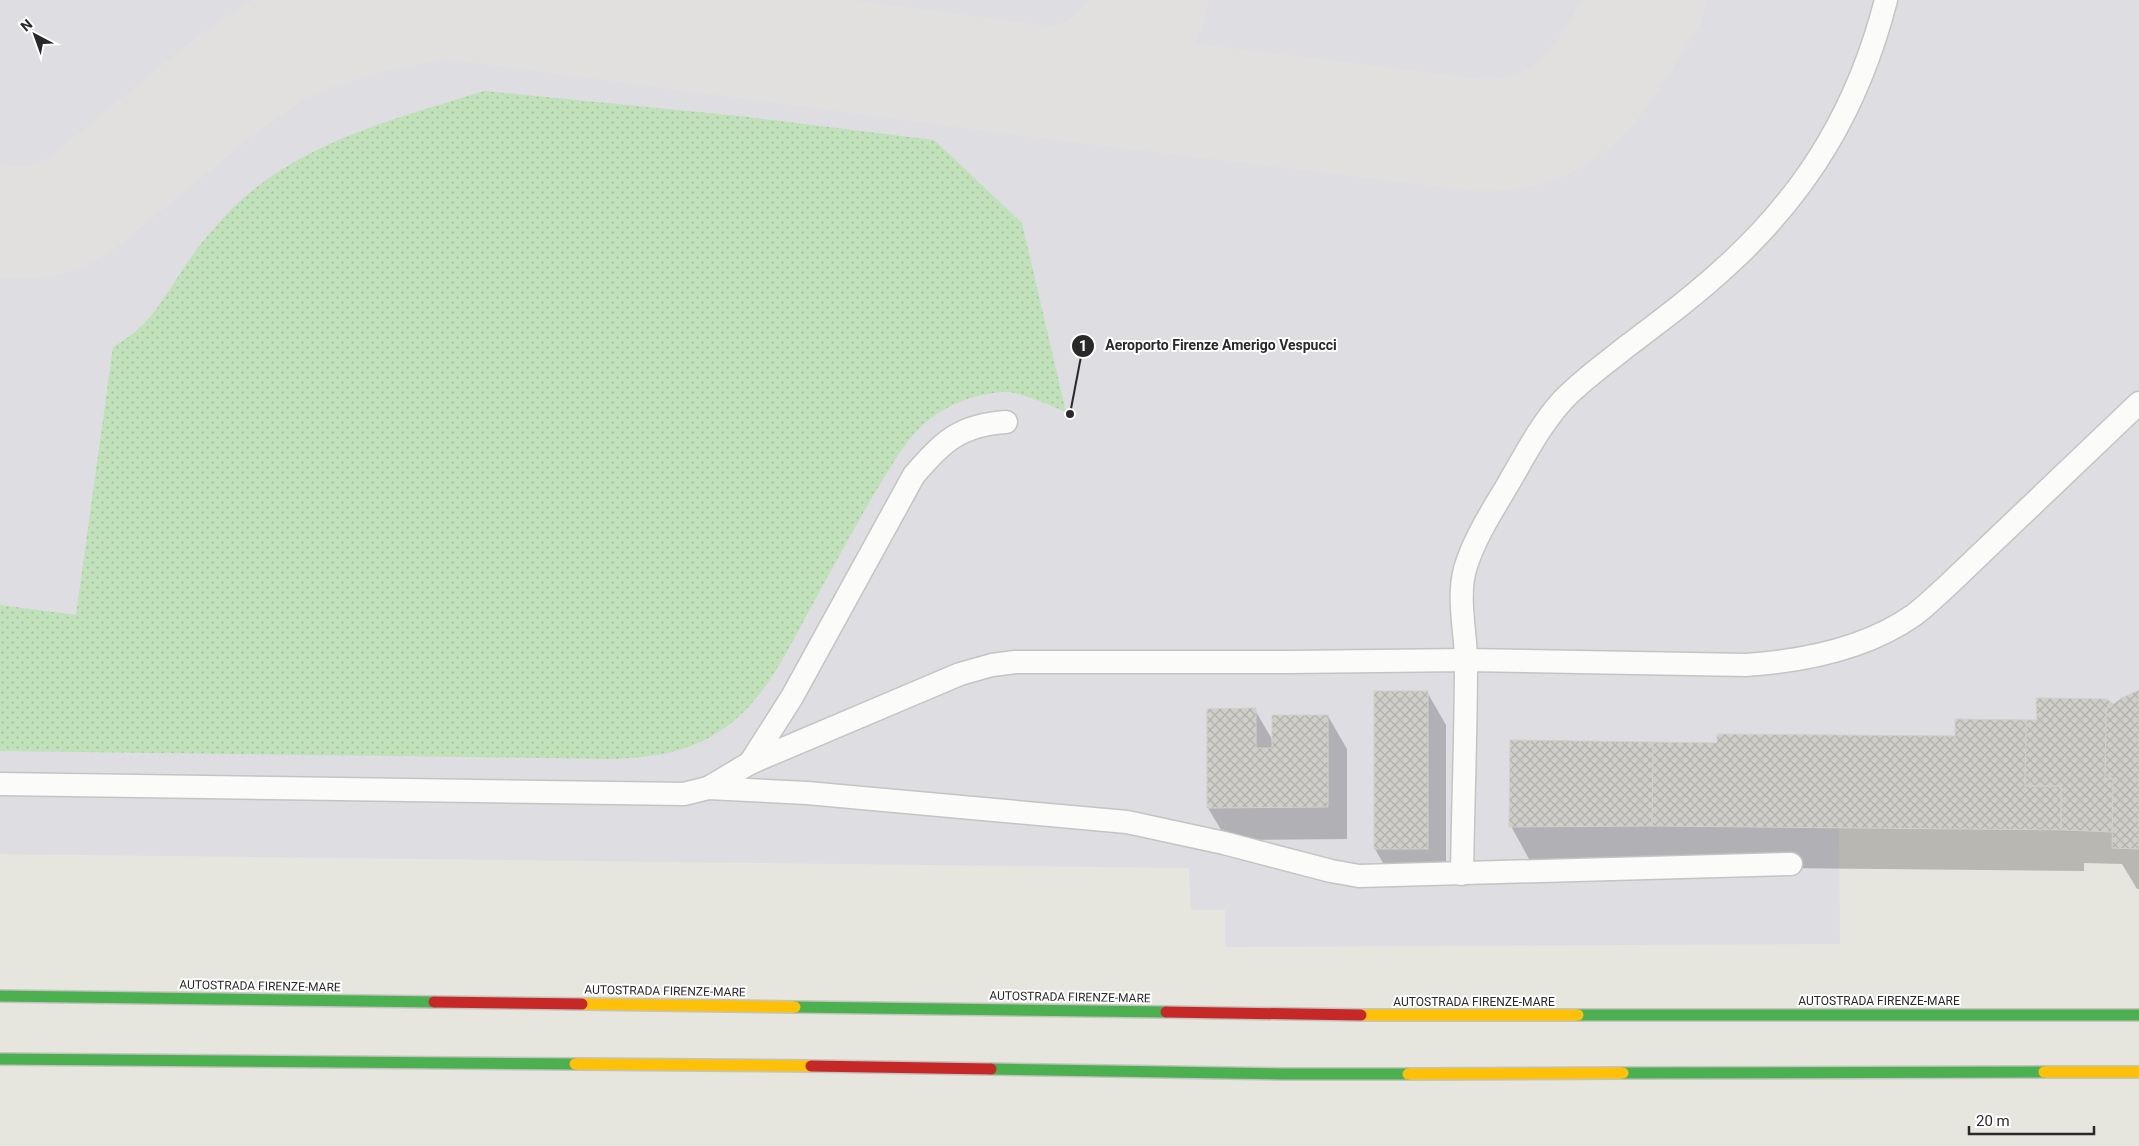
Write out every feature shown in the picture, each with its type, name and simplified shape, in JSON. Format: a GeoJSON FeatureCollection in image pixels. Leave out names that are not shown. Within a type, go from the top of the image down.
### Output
{"type":"FeatureCollection","features":[{"type":"Feature","properties":{"kind":"highway","name":"AUTOSTRADA FIRENZE-MARE"},"geometry":{"type":"LineString","coordinates":[[0,996],[1366,1015],[2139,1015]]}},
{"type":"Feature","properties":{"kind":"highway"},"geometry":{"type":"LineString","coordinates":[[0,1059],[786,1066],[1284,1074],[2139,1072]]}},
{"type":"Feature","properties":{"kind":"lane"},"geometry":{"type":"LineString","coordinates":[[1462,874],[1466,660],[1463,606],[1464,573],[1472,548],[1489,515],[1542,428],[1562,402],[1583,380],[1687,301],[1732,262],[1804,182],[1826,147],[1868,63],[1886,0]]}},
{"type":"Feature","properties":{"kind":"lane"},"geometry":{"type":"LineString","coordinates":[[0,784],[684,794],[708,788],[750,763],[960,674],[992,665],[1015,662],[1466,660],[1746,665],[1787,662],[1851,646],[1883,633],[1914,615],[1946,587],[2139,403]]}},
{"type":"Feature","properties":{"kind":"lane"},"geometry":{"type":"LineString","coordinates":[[750,763],[792,698],[914,475],[954,435],[989,423],[1006,422]]}},
{"type":"Feature","properties":{"kind":"lane"},"geometry":{"type":"LineString","coordinates":[[708,788],[807,793],[1127,822],[1224,843],[1331,871],[1359,876],[1791,864]]}},
{"type":"Feature","properties":{"kind":"shaded area"},"geometry":{"type":"Polygon","coordinates":[[[0,0],[2139,0],[2139,849],[2112,848],[2111,832],[1839,828],[1840,944],[1225,947],[1225,910],[1191,910],[1189,868],[0,854],[0,0]]]}},
{"type":"Feature","properties":{"kind":"green space"},"geometry":{"type":"Polygon","coordinates":[[[484,91],[748,117],[934,140],[1022,223],[1066,412],[1017,393],[991,393],[959,402],[940,412],[923,425],[906,444],[883,479],[773,675],[751,705],[738,718],[711,737],[685,748],[658,755],[616,759],[0,751],[0,605],[76,615],[113,347],[127,338],[148,319],[198,248],[226,215],[252,190],[313,152],[346,137],[415,112],[484,91]]]}},
{"type":"Feature","properties":{"kind":"building"},"geometry":{"type":"Polygon","coordinates":[[[2139,690],[2139,849],[2112,848],[2113,779],[2105,779],[2106,709],[2122,698],[2139,690]]]}},
{"type":"Feature","properties":{"kind":"building"},"geometry":{"type":"Polygon","coordinates":[[[1374,691],[1428,691],[1428,849],[1374,849],[1374,691]]]}},
{"type":"Feature","properties":{"kind":"building"},"geometry":{"type":"Polygon","coordinates":[[[2036,698],[2107,699],[2113,704],[2106,709],[2105,779],[2113,779],[2112,832],[2061,830],[2061,786],[2025,786],[2026,720],[2037,720],[2036,698]]]}},
{"type":"Feature","properties":{"kind":"building"},"geometry":{"type":"Polygon","coordinates":[[[1256,708],[1256,748],[1272,748],[1272,715],[1328,715],[1328,807],[1207,808],[1207,709],[1256,708]]]}},
{"type":"Feature","properties":{"kind":"building"},"geometry":{"type":"Polygon","coordinates":[[[1955,719],[2026,720],[2025,786],[2061,786],[2061,830],[1652,826],[1653,742],[1717,743],[1717,734],[1955,736],[1955,719]]]}},
{"type":"Feature","properties":{"kind":"building"},"geometry":{"type":"Polygon","coordinates":[[[1510,740],[1653,742],[1652,826],[1509,827],[1510,740]]]}},
{"type":"Feature","properties":{"kind":"taxiway"},"geometry":{"type":"LineString","coordinates":[[427,0],[1036,81],[1479,135],[1513,133],[1541,125],[1564,112],[1584,95],[1601,75],[1649,0]]}},
{"type":"Feature","properties":{"kind":"taxiway"},"geometry":{"type":"LineString","coordinates":[[1036,81],[1064,81],[1079,77],[1094,71],[1107,62],[1138,28],[1152,0]]}},
{"type":"Feature","properties":{"kind":"taxiway"},"geometry":{"type":"LineString","coordinates":[[0,221],[33,222],[43,220],[52,218],[81,204],[226,85],[276,51],[315,33],[374,16],[442,2]]}},
{"type":"Feature","properties":{"kind":"traffic: fast"},"geometry":{"type":"LineString","coordinates":[[0,996],[434,1002]]}},
{"type":"Feature","properties":{"kind":"traffic: fast"},"geometry":{"type":"LineString","coordinates":[[795,1007],[1166,1012]]}},
{"type":"Feature","properties":{"kind":"traffic: fast"},"geometry":{"type":"LineString","coordinates":[[1578,1015],[2139,1015]]}},
{"type":"Feature","properties":{"kind":"traffic: fast"},"geometry":{"type":"LineString","coordinates":[[0,1059],[575,1064]]}},
{"type":"Feature","properties":{"kind":"traffic: fast"},"geometry":{"type":"LineString","coordinates":[[991,1069],[1408,1074]]}},
{"type":"Feature","properties":{"kind":"traffic: fast"},"geometry":{"type":"LineString","coordinates":[[1623,1073],[2044,1072]]}},
{"type":"Feature","properties":{"kind":"traffic: slow"},"geometry":{"type":"LineString","coordinates":[[582,1004],[795,1007]]}},
{"type":"Feature","properties":{"kind":"traffic: slow"},"geometry":{"type":"LineString","coordinates":[[1361,1015],[1578,1015]]}},
{"type":"Feature","properties":{"kind":"traffic: slow"},"geometry":{"type":"LineString","coordinates":[[575,1064],[811,1066]]}},
{"type":"Feature","properties":{"kind":"traffic: slow"},"geometry":{"type":"LineString","coordinates":[[2044,1072],[2139,1072]]}},
{"type":"Feature","properties":{"kind":"traffic: slow"},"geometry":{"type":"LineString","coordinates":[[1408,1074],[1623,1073]]}},
{"type":"Feature","properties":{"kind":"traffic: jam"},"geometry":{"type":"LineString","coordinates":[[434,1002],[582,1004]]}},
{"type":"Feature","properties":{"kind":"traffic: jam"},"geometry":{"type":"LineString","coordinates":[[1166,1012],[1361,1015]]}},
{"type":"Feature","properties":{"kind":"traffic: jam"},"geometry":{"type":"LineString","coordinates":[[811,1066],[991,1069]]}},
{"type":"Feature","properties":{"kind":"place","name":"Aeroporto Firenze Amerigo Vespucci"},"geometry":{"type":"Point","coordinates":[1070,414]}}]}
